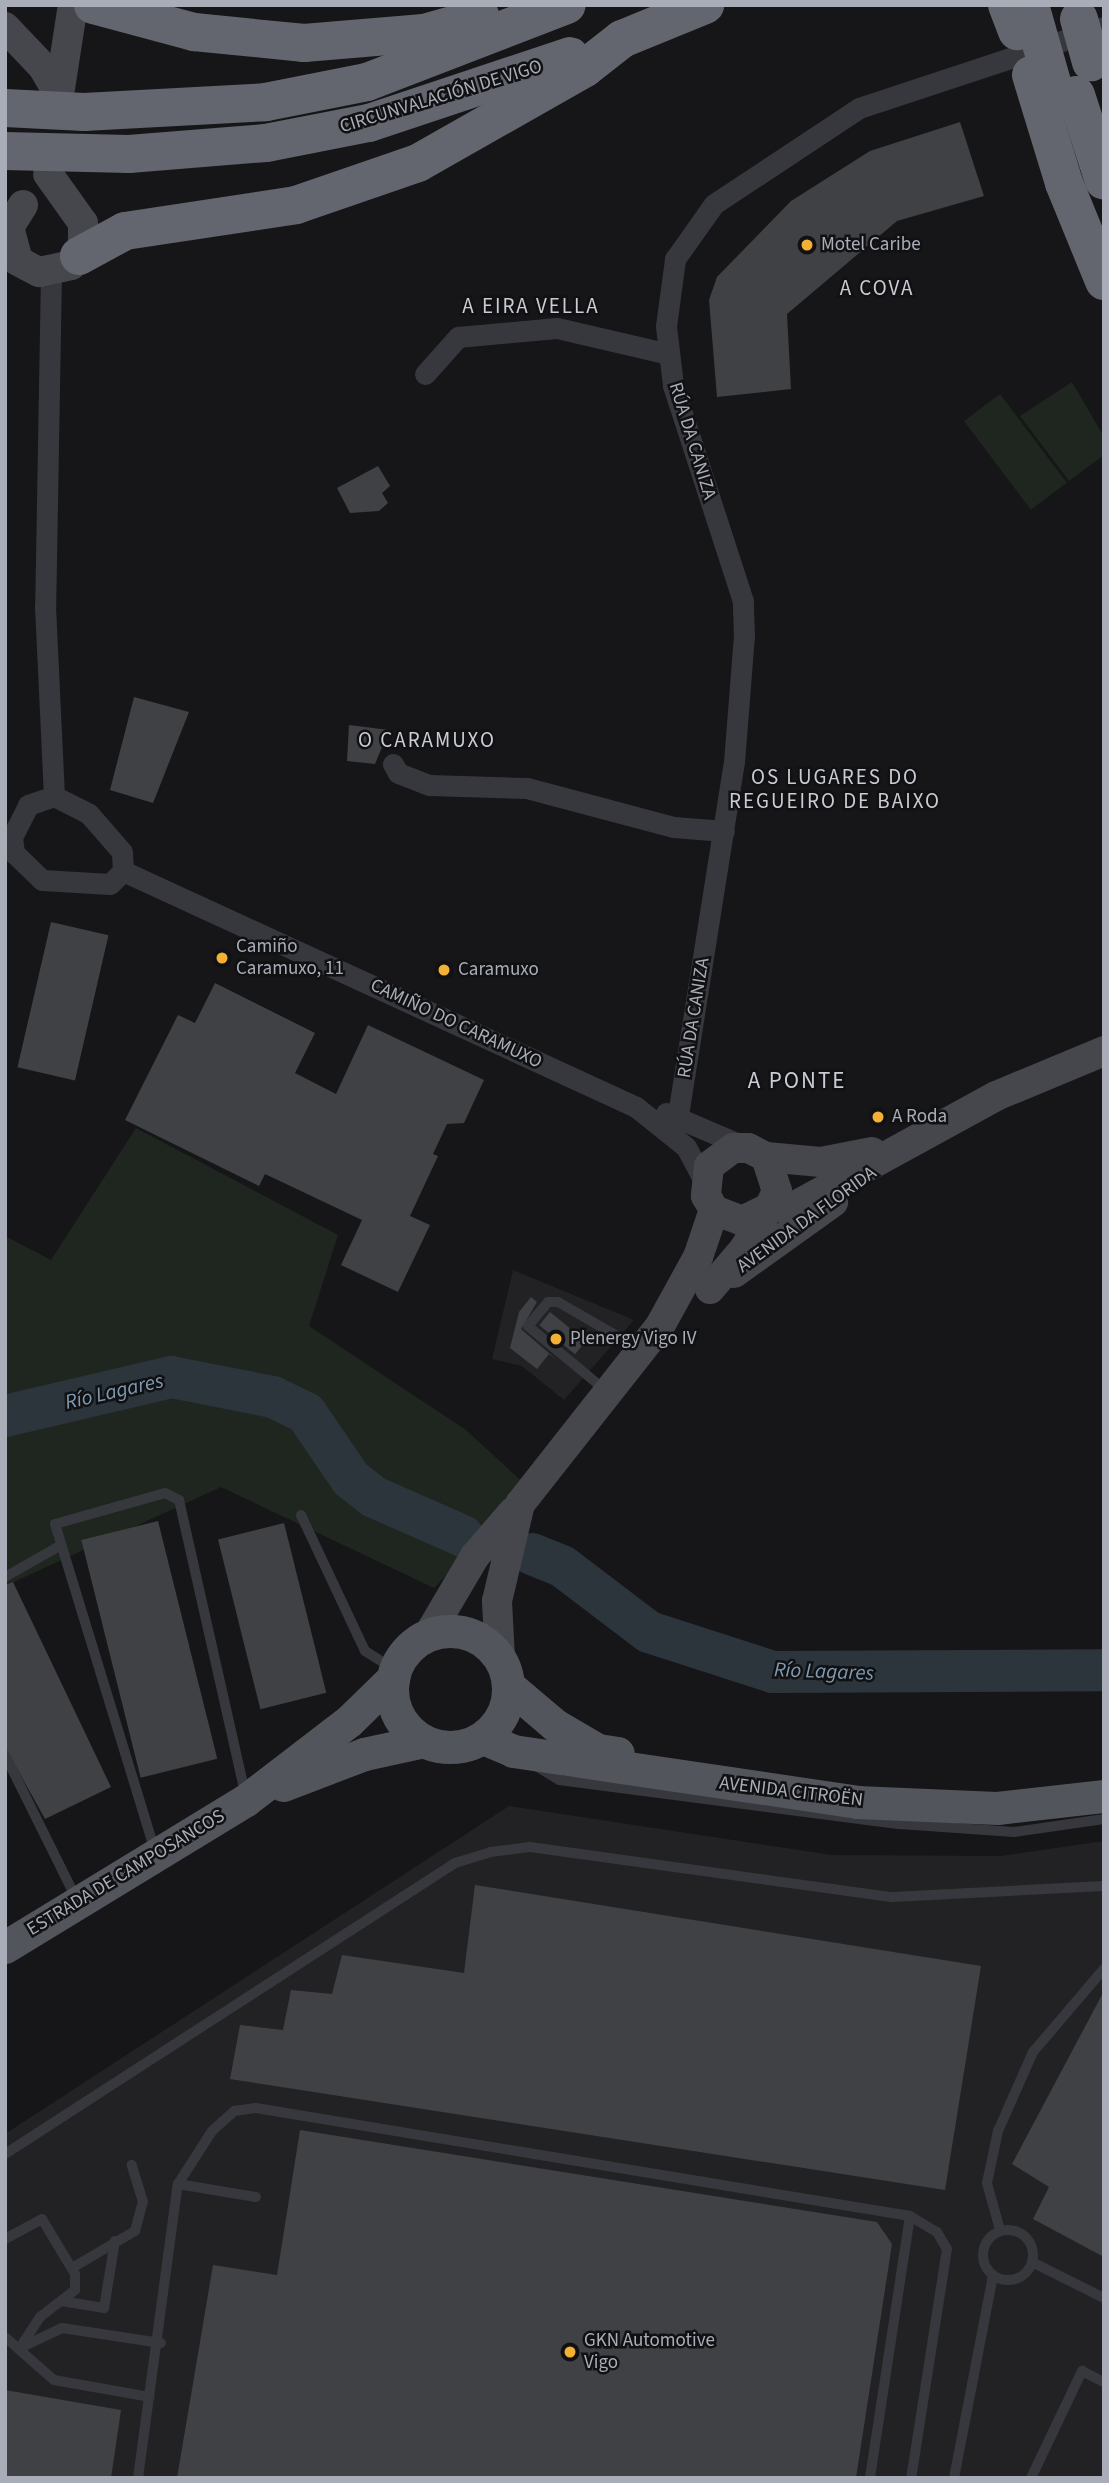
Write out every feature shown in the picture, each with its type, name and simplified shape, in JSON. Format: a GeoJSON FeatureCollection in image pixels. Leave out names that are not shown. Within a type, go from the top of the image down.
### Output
{"type":"FeatureCollection","features":[{"type":"Feature","properties":{"kind":"highway"},"geometry":{"type":"LineString","coordinates":[[93,5],[194,32],[304,43],[424,33],[516,5]]}},
{"type":"Feature","properties":{"kind":"highway","name":"CIRCUNVALACIÓN DE VIGO"},"geometry":{"type":"LineString","coordinates":[[5,108],[84,112],[266,102],[367,82],[567,5]]}},
{"type":"Feature","properties":{"kind":"highway"},"geometry":{"type":"LineString","coordinates":[[65,265],[125,231],[296,205],[418,163],[584,68],[622,38],[705,5]]}},
{"type":"Feature","properties":{"kind":"highway"},"geometry":{"type":"LineString","coordinates":[[1018,14],[1031,75],[1092,230]]}},
{"type":"Feature","properties":{"kind":"highway"},"geometry":{"type":"LineString","coordinates":[[1018,14],[1092,230],[1104,281]]}},
{"type":"Feature","properties":{"kind":"highway"},"geometry":{"type":"LineString","coordinates":[[1080,24],[1104,104]]}},
{"type":"Feature","properties":{"kind":"highway"},"geometry":{"type":"LineString","coordinates":[[1080,24],[1104,181]]}},
{"type":"Feature","properties":{"kind":"highway","name":"CIRCUNVALACIÓN DE VIGO"},"geometry":{"type":"LineString","coordinates":[[5,151],[129,154],[265,143],[369,123],[622,38]]}},
{"type":"Feature","properties":{"kind":"main road"},"geometry":{"type":"LineString","coordinates":[[5,27],[44,67],[59,95],[73,5]]}},
{"type":"Feature","properties":{"kind":"main road"},"geometry":{"type":"LineString","coordinates":[[48,174],[83,223],[65,265],[28,268],[8,248],[9,227],[20,205],[48,174]]}},
{"type":"Feature","properties":{"kind":"main road"},"geometry":{"type":"LineString","coordinates":[[1092,230],[1104,304]]}},
{"type":"Feature","properties":{"kind":"main road","name":"AVENIDA DA FLORIDA"},"geometry":{"type":"LineString","coordinates":[[710,1289],[769,1208],[797,1205],[900,1147],[1104,1051]]}},
{"type":"Feature","properties":{"kind":"main road","name":"AVENIDA DA FLORIDA"},"geometry":{"type":"LineString","coordinates":[[757,1153],[821,1162],[900,1147]]}},
{"type":"Feature","properties":{"kind":"main road","name":"AVENIDA DA FLORIDA"},"geometry":{"type":"LineString","coordinates":[[660,1326],[900,1147]]}},
{"type":"Feature","properties":{"kind":"main road"},"geometry":{"type":"LineString","coordinates":[[757,1153],[776,1173],[769,1208],[742,1221],[715,1210],[704,1181],[719,1154],[757,1153]]}},
{"type":"Feature","properties":{"kind":"main road","name":"AVENIDA DA FLORIDA"},"geometry":{"type":"LineString","coordinates":[[429,1634],[489,1559],[520,1504],[605,1390],[660,1326],[698,1257],[715,1210]]}},
{"type":"Feature","properties":{"kind":"main road","name":"AVENIDA DA FLORIDA"},"geometry":{"type":"LineString","coordinates":[[489,1559],[504,1672]]}},
{"type":"Feature","properties":{"kind":"main road"},"geometry":{"type":"LineString","coordinates":[[504,1672],[507,1706],[482,1738],[443,1747],[424,1741],[398,1714],[394,1674],[403,1655],[429,1634],[469,1633],[555,1725],[598,1750],[715,1768],[996,1786],[1104,1774]]}},
{"type":"Feature","properties":{"kind":"main road","name":"ESTRADA DE CAMPOSANCOS"},"geometry":{"type":"LineString","coordinates":[[5,1948],[246,1800],[349,1721],[394,1674]]}},
{"type":"Feature","properties":{"kind":"main road","name":"AVENIDA CITROËN"},"geometry":{"type":"LineString","coordinates":[[482,1738],[513,1751],[857,1802],[997,1808],[1104,1796]]}},
{"type":"Feature","properties":{"kind":"main road","name":"ESTRADA DE CAMPOSANCOS"},"geometry":{"type":"LineString","coordinates":[[246,1800],[364,1754],[424,1741]]}},
{"type":"Feature","properties":{"kind":"street","name":"RÚA DA CANIZA"},"geometry":{"type":"LineString","coordinates":[[678,1115],[724,831],[743,688],[743,601],[669,354],[668,288],[675,259],[692,227],[753,173],[859,108],[1080,24]]}},
{"type":"Feature","properties":{"kind":"street"},"geometry":{"type":"LineString","coordinates":[[54,796],[45,606],[65,265]]}},
{"type":"Feature","properties":{"kind":"street"},"geometry":{"type":"LineString","coordinates":[[425,374],[458,337],[557,328],[669,354]]}},
{"type":"Feature","properties":{"kind":"street"},"geometry":{"type":"LineString","coordinates":[[393,764],[398,773],[430,785],[527,788],[674,827],[724,831]]}},
{"type":"Feature","properties":{"kind":"street"},"geometry":{"type":"LineString","coordinates":[[54,796],[89,814],[122,852],[123,871],[110,884],[54,882],[26,869],[9,855],[12,837],[28,805],[54,796]]}},
{"type":"Feature","properties":{"kind":"street","name":"CAMIÑO DO CARAMUXO"},"geometry":{"type":"LineString","coordinates":[[123,871],[636,1107],[678,1115],[757,1153]]}},
{"type":"Feature","properties":{"kind":"street","name":"CAMIÑO DO CARAMUXO"},"geometry":{"type":"LineString","coordinates":[[636,1107],[686,1147],[704,1181]]}},
{"type":"Feature","properties":{"kind":"lane"},"geometry":{"type":"LineString","coordinates":[[605,1390],[528,1326],[548,1303],[640,1350]]}},
{"type":"Feature","properties":{"kind":"lane"},"geometry":{"type":"LineString","coordinates":[[156,1854],[55,1524],[165,1493],[180,1500],[246,1800]]}},
{"type":"Feature","properties":{"kind":"lane"},"geometry":{"type":"LineString","coordinates":[[301,1515],[365,1651],[394,1674]]}},
{"type":"Feature","properties":{"kind":"lane"},"geometry":{"type":"LineString","coordinates":[[5,1577],[61,1545]]}},
{"type":"Feature","properties":{"kind":"lane"},"geometry":{"type":"LineString","coordinates":[[513,1751],[559,1780],[731,1807],[1014,1832],[1104,1819]]}},
{"type":"Feature","properties":{"kind":"lane"},"geometry":{"type":"LineString","coordinates":[[5,1755],[78,1901]]}},
{"type":"Feature","properties":{"kind":"lane"},"geometry":{"type":"LineString","coordinates":[[5,2154],[455,1863],[490,1852],[530,1847],[892,1897],[1104,1886]]}},
{"type":"Feature","properties":{"kind":"lane"},"geometry":{"type":"LineString","coordinates":[[1000,2230],[987,2183],[998,2131],[1033,2052],[1104,1969]]}},
{"type":"Feature","properties":{"kind":"lane"},"geometry":{"type":"LineString","coordinates":[[138,2478],[161,2343],[178,2185],[212,2131],[234,2111],[256,2108],[910,2216],[937,2232],[947,2249],[911,2478]]}},
{"type":"Feature","properties":{"kind":"lane"},"geometry":{"type":"LineString","coordinates":[[72,2268],[135,2231],[144,2202],[132,2165]]}},
{"type":"Feature","properties":{"kind":"lane"},"geometry":{"type":"LineString","coordinates":[[178,2185],[256,2197]]}},
{"type":"Feature","properties":{"kind":"lane"},"geometry":{"type":"LineString","coordinates":[[870,2478],[910,2216]]}},
{"type":"Feature","properties":{"kind":"lane"},"geometry":{"type":"LineString","coordinates":[[5,2239],[42,2219],[72,2268],[75,2291],[61,2301],[20,2348]]}},
{"type":"Feature","properties":{"kind":"lane"},"geometry":{"type":"LineString","coordinates":[[1000,2230],[1025,2236],[1032,2262],[1104,2298]]}},
{"type":"Feature","properties":{"kind":"lane"},"geometry":{"type":"LineString","coordinates":[[954,2478],[993,2275],[982,2251],[1000,2230]]}},
{"type":"Feature","properties":{"kind":"lane"},"geometry":{"type":"LineString","coordinates":[[61,2301],[104,2308],[115,2241]]}},
{"type":"Feature","properties":{"kind":"lane"},"geometry":{"type":"LineString","coordinates":[[993,2275],[1013,2280],[1032,2262]]}},
{"type":"Feature","properties":{"kind":"lane"},"geometry":{"type":"LineString","coordinates":[[5,2345],[20,2348],[62,2328],[161,2343]]}},
{"type":"Feature","properties":{"kind":"lane"},"geometry":{"type":"LineString","coordinates":[[5,2337],[54,2380],[150,2397]]}},
{"type":"Feature","properties":{"kind":"lane"},"geometry":{"type":"LineString","coordinates":[[1031,2478],[1082,2371],[1104,2382]]}},
{"type":"Feature","properties":{"kind":"shaded area"},"geometry":{"type":"Polygon","coordinates":[[[1072,382],[1104,437],[1104,455],[1069,481],[1020,416],[1072,382]]]}},
{"type":"Feature","properties":{"kind":"shaded area"},"geometry":{"type":"Polygon","coordinates":[[[1000,394],[1067,483],[1031,510],[964,421],[1000,394]]]}},
{"type":"Feature","properties":{"kind":"shaded area"},"geometry":{"type":"Polygon","coordinates":[[[136,1128],[338,1235],[309,1326],[466,1430],[529,1488],[434,1588],[221,1487],[5,1586],[5,1236],[51,1260],[136,1128]]]}},
{"type":"Feature","properties":{"kind":"shaded area","name":"Plenergy Vigo IV"},"geometry":{"type":"Polygon","coordinates":[[[513,1270],[634,1320],[564,1400],[522,1366],[492,1359],[513,1270]]]}},
{"type":"Feature","properties":{"kind":"shaded area"},"geometry":{"type":"Polygon","coordinates":[[[509,1806],[832,1855],[1000,1856],[1104,1841],[1104,2478],[5,2478],[5,2134],[509,1806]]]}},
{"type":"Feature","properties":{"kind":"building","name":"Motel Caribe"},"geometry":{"type":"Polygon","coordinates":[[[960,122],[984,196],[897,221],[787,314],[791,389],[717,397],[709,300],[717,277],[791,201],[870,151],[960,122]]]}},
{"type":"Feature","properties":{"kind":"building"},"geometry":{"type":"Polygon","coordinates":[[[378,466],[390,486],[382,493],[388,503],[379,511],[350,513],[337,488],[378,466]]]}},
{"type":"Feature","properties":{"kind":"building"},"geometry":{"type":"Polygon","coordinates":[[[134,697],[189,712],[153,803],[110,790],[134,697]]]}},
{"type":"Feature","properties":{"kind":"building"},"geometry":{"type":"Polygon","coordinates":[[[349,725],[389,730],[375,764],[347,761],[349,725]]]}},
{"type":"Feature","properties":{"kind":"building"},"geometry":{"type":"Polygon","coordinates":[[[51,922],[108,935],[75,1080],[17,1067],[51,922]]]}},
{"type":"Feature","properties":{"kind":"building"},"geometry":{"type":"Polygon","coordinates":[[[215,983],[315,1033],[295,1073],[336,1094],[368,1025],[484,1080],[464,1123],[447,1124],[433,1154],[438,1156],[410,1216],[430,1225],[398,1292],[341,1265],[362,1220],[265,1174],[259,1186],[125,1120],[178,1015],[195,1023],[215,983]]]}},
{"type":"Feature","properties":{"kind":"building"},"geometry":{"type":"Polygon","coordinates":[[[531,1297],[537,1302],[521,1329],[558,1361],[549,1354],[537,1369],[510,1348],[519,1312],[531,1297]]]}},
{"type":"Feature","properties":{"kind":"building"},"geometry":{"type":"Polygon","coordinates":[[[550,1312],[586,1341],[575,1354],[539,1325],[550,1312]]]}},
{"type":"Feature","properties":{"kind":"building"},"geometry":{"type":"Polygon","coordinates":[[[158,1521],[217,1759],[141,1778],[81,1540],[158,1521]]]}},
{"type":"Feature","properties":{"kind":"building"},"geometry":{"type":"Polygon","coordinates":[[[284,1523],[326,1693],[260,1709],[218,1539],[284,1523]]]}},
{"type":"Feature","properties":{"kind":"building"},"geometry":{"type":"Polygon","coordinates":[[[13,1582],[111,1787],[45,1819],[5,1747],[5,1585],[13,1582]]]}},
{"type":"Feature","properties":{"kind":"building"},"geometry":{"type":"Polygon","coordinates":[[[475,1885],[981,1966],[945,2190],[230,2079],[240,2025],[283,2030],[291,1990],[332,1994],[342,1955],[464,1973],[475,1885]]]}},
{"type":"Feature","properties":{"kind":"building"},"geometry":{"type":"Polygon","coordinates":[[[1104,1991],[1104,2257],[1033,2219],[1049,2187],[1012,2164],[1104,1991]]]}},
{"type":"Feature","properties":{"kind":"building","name":"GKN Automotive Vigo"},"geometry":{"type":"Polygon","coordinates":[[[300,2130],[877,2222],[892,2244],[856,2478],[177,2478],[213,2265],[277,2275],[300,2130]]]}},
{"type":"Feature","properties":{"kind":"building"},"geometry":{"type":"Polygon","coordinates":[[[5,2390],[121,2410],[111,2478],[5,2478],[5,2390]]]}},
{"type":"Feature","properties":{"kind":"waterway","name":"Río Lagares"},"geometry":{"type":"LineString","coordinates":[[5,1416],[171,1377],[273,1397],[306,1413],[351,1479],[374,1497],[463,1536]]}},
{"type":"Feature","properties":{"kind":"waterway","name":"Río Lagares"},"geometry":{"type":"LineString","coordinates":[[532,1554],[562,1566],[649,1632],[773,1672],[1104,1670]]}},
{"type":"Feature","properties":{"kind":"place","name":"Motel Caribe"},"geometry":{"type":"Point","coordinates":[807,245]}},
{"type":"Feature","properties":{"kind":"place","name":"Camiño Caramuxo, 11"},"geometry":{"type":"Point","coordinates":[222,958]}},
{"type":"Feature","properties":{"kind":"place","name":"Caramuxo"},"geometry":{"type":"Point","coordinates":[444,970]}},
{"type":"Feature","properties":{"kind":"place","name":"A Roda"},"geometry":{"type":"Point","coordinates":[878,1117]}},
{"type":"Feature","properties":{"kind":"place","name":"Plenergy Vigo IV"},"geometry":{"type":"Point","coordinates":[556,1339]}},
{"type":"Feature","properties":{"kind":"place","name":"GKN Automotive Vigo"},"geometry":{"type":"Point","coordinates":[570,2352]}},
{"type":"Feature","properties":{"kind":"district","name":"A COVA"},"geometry":{"type":"Point","coordinates":[877,288]}},
{"type":"Feature","properties":{"kind":"district","name":"A EIRA VELLA"},"geometry":{"type":"Point","coordinates":[531,306]}},
{"type":"Feature","properties":{"kind":"district","name":"O CARAMUXO"},"geometry":{"type":"Point","coordinates":[427,740]}},
{"type":"Feature","properties":{"kind":"district","name":"OS LUGARES DO REGUEIRO DE BAIXO"},"geometry":{"type":"Point","coordinates":[835,789]}},
{"type":"Feature","properties":{"kind":"district","name":"A PONTE"},"geometry":{"type":"Point","coordinates":[797,1081]}}]}
